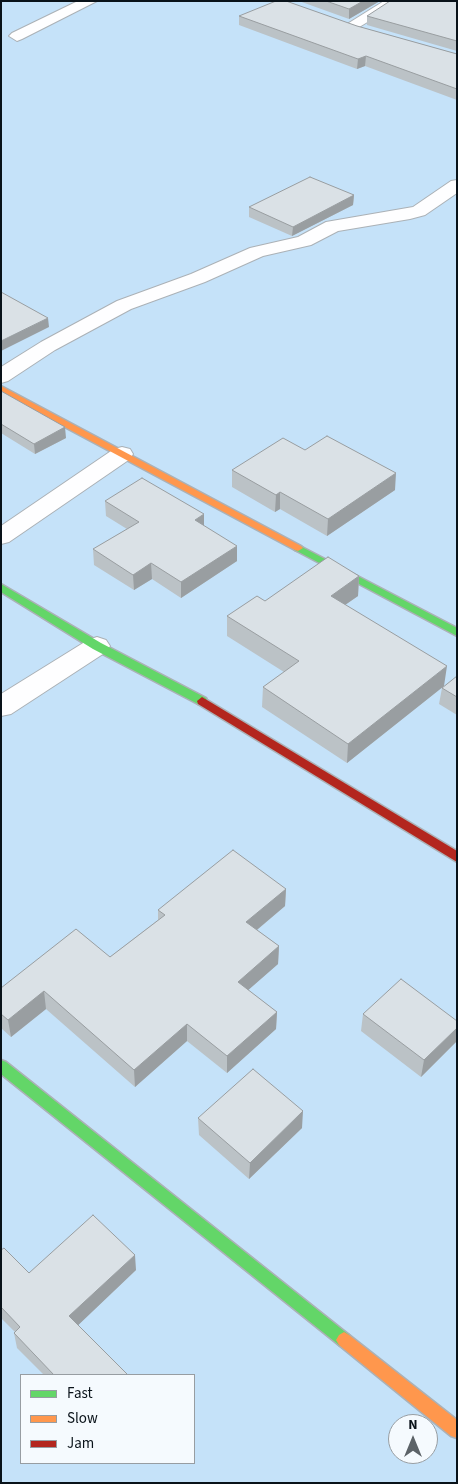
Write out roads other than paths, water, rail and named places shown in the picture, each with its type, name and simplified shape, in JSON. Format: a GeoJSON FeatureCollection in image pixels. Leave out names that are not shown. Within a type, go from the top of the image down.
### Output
{"type":"FeatureCollection","features":[{"type":"Feature","properties":{"kind":"street"},"geometry":{"type":"LineString","coordinates":[[17,36],[90,1]]}},
{"type":"Feature","properties":{"kind":"street"},"geometry":{"type":"LineString","coordinates":[[351,26],[395,1]]}},
{"type":"Feature","properties":{"kind":"street"},"geometry":{"type":"LineString","coordinates":[[332,20],[372,34]]}},
{"type":"Feature","properties":{"kind":"street"},"geometry":{"type":"LineString","coordinates":[[1,377],[48,346],[124,305],[198,278],[257,252],[304,241],[333,226],[419,211],[457,185]]}},
{"type":"Feature","properties":{"kind":"street"},"geometry":{"type":"LineString","coordinates":[[1,389],[456,631]]}},
{"type":"Feature","properties":{"kind":"street"},"geometry":{"type":"LineString","coordinates":[[1,538],[122,454]]}},
{"type":"Feature","properties":{"kind":"street"},"geometry":{"type":"LineString","coordinates":[[1,587],[97,646],[215,709],[457,858]]}},
{"type":"Feature","properties":{"kind":"street"},"geometry":{"type":"LineString","coordinates":[[1,707],[97,646]]}},
{"type":"Feature","properties":{"kind":"street"},"geometry":{"type":"LineString","coordinates":[[1,1066],[457,1430]]}}]}
